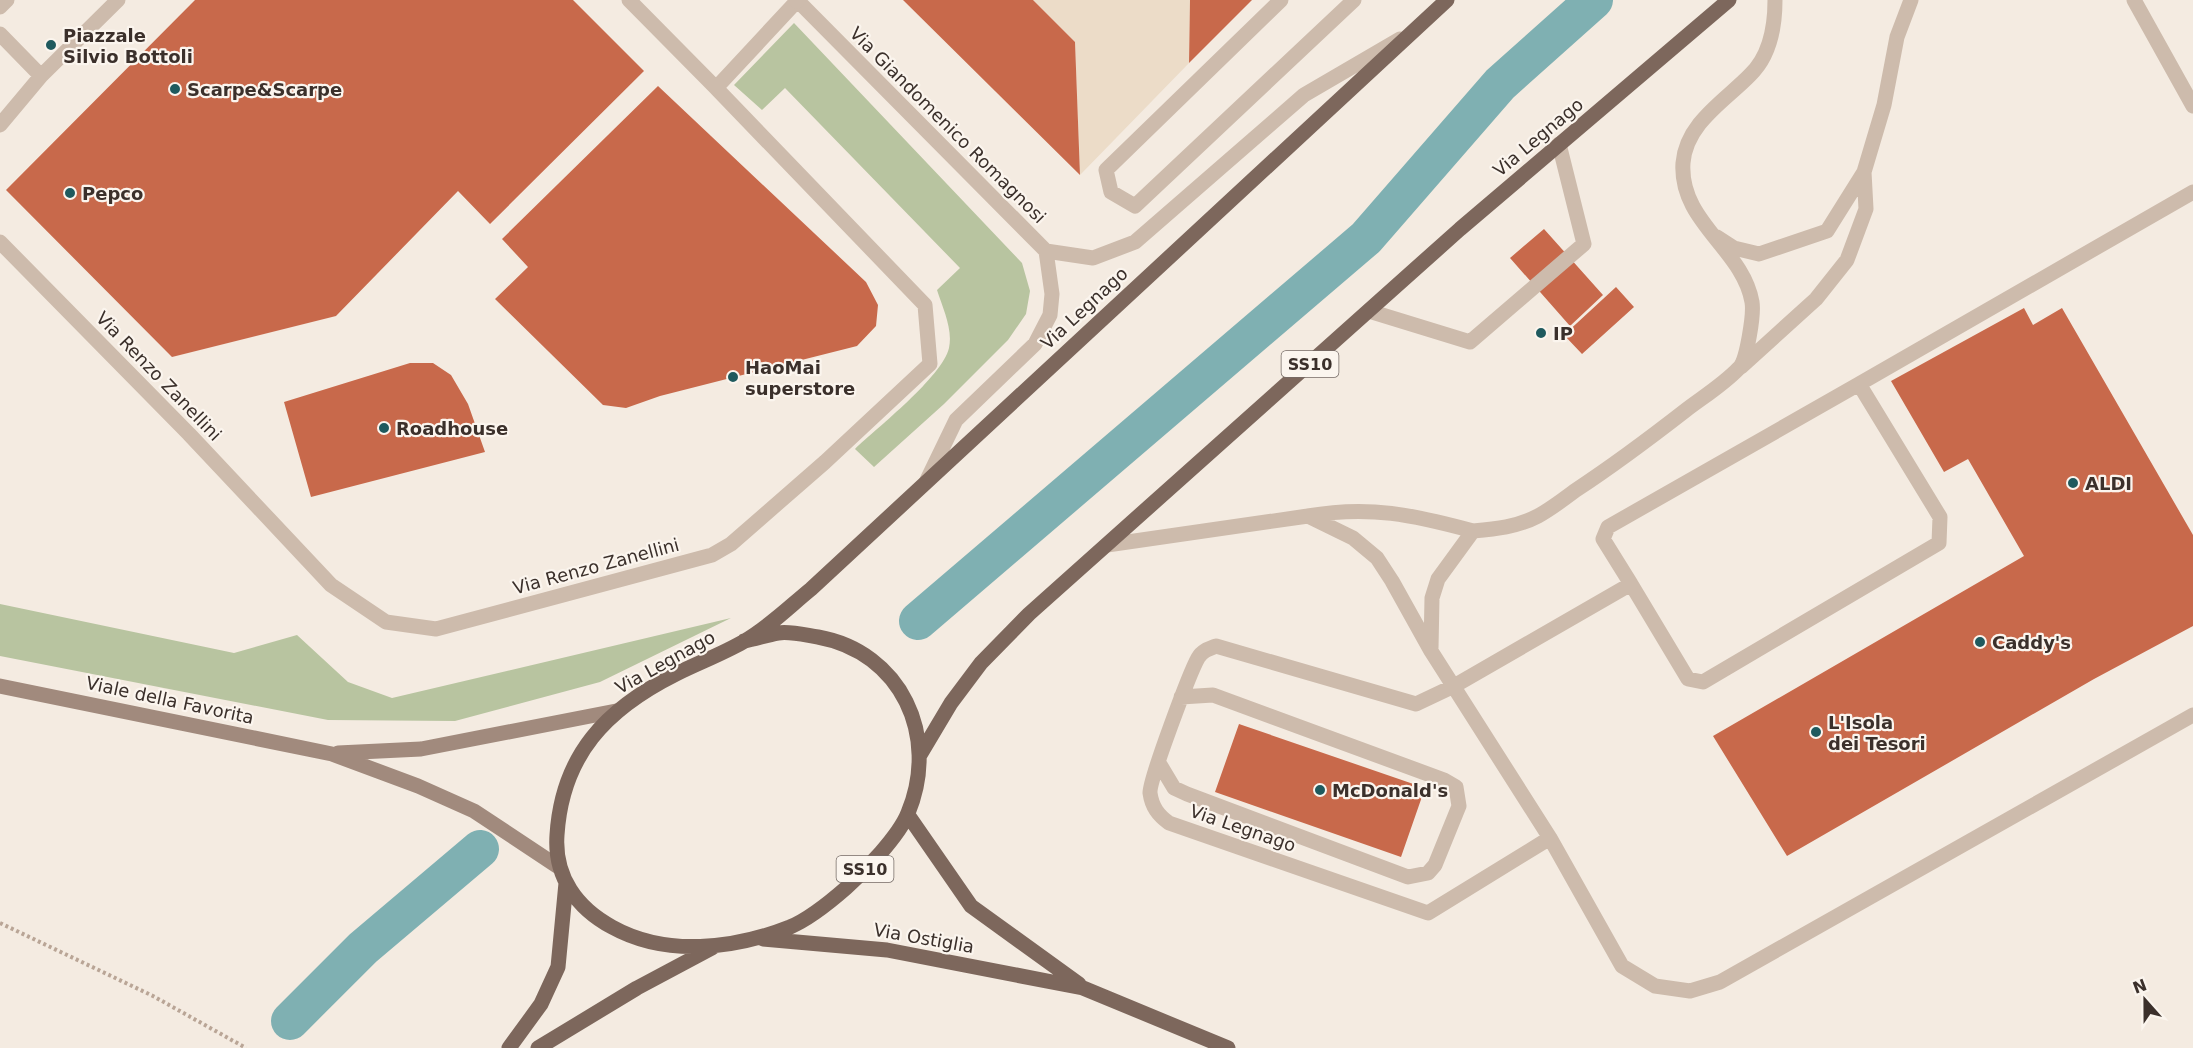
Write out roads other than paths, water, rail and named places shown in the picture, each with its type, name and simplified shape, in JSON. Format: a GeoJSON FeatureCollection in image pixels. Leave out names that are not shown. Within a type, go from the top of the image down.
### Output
{"type":"FeatureCollection","features":[{"type":"Feature","properties":{"kind":"main road","name":"Via Legnago"},"geometry":{"type":"LineString","coordinates":[[1447,0],[811,589],[744,641],[672,676],[616,711],[585,744],[568,779],[559,814],[557,866],[573,895],[588,910],[633,939],[657,944],[714,946],[757,938],[793,926],[839,894],[876,858],[908,815],[920,755],[951,703],[981,663],[1029,614],[1559,144],[1729,0]]}},
{"type":"Feature","properties":{"kind":"main road","name":"Via Legnago"},"geometry":{"type":"LineString","coordinates":[[744,641],[780,633],[807,635],[837,640],[866,655],[897,684],[908,703],[920,755]]}},
{"type":"Feature","properties":{"kind":"main road","name":"Viale della Favorita"},"geometry":{"type":"LineString","coordinates":[[0,686],[332,754],[418,786],[474,811],[557,866]]}},
{"type":"Feature","properties":{"kind":"main road","name":"Viale della Favorita"},"geometry":{"type":"LineString","coordinates":[[332,754],[421,749],[616,711]]}},
{"type":"Feature","properties":{"kind":"main road","name":"Via Ostiglia"},"geometry":{"type":"LineString","coordinates":[[908,815],[971,906],[1083,988]]}},
{"type":"Feature","properties":{"kind":"main road"},"geometry":{"type":"LineString","coordinates":[[509,1048],[541,1004],[558,967],[566,883]]}},
{"type":"Feature","properties":{"kind":"main road","name":"Via Ostiglia"},"geometry":{"type":"LineString","coordinates":[[757,938],[887,950],[1083,988],[1228,1048]]}},
{"type":"Feature","properties":{"kind":"main road","name":"Via Legnago"},"geometry":{"type":"LineString","coordinates":[[538,1048],[637,988],[714,946]]}},
{"type":"Feature","properties":{"kind":"lane"},"geometry":{"type":"LineString","coordinates":[[0,7],[7,0]]}},
{"type":"Feature","properties":{"kind":"lane"},"geometry":{"type":"LineString","coordinates":[[0,125],[40,76],[118,0]]}},
{"type":"Feature","properties":{"kind":"lane","name":"Via Renzo Zanellini"},"geometry":{"type":"LineString","coordinates":[[0,242],[189,434],[332,585],[386,622],[436,629],[712,555],[731,544],[800,484],[930,364],[925,305],[629,0]]}},
{"type":"Feature","properties":{"kind":"lane"},"geometry":{"type":"LineString","coordinates":[[716,88],[797,0]]}},
{"type":"Feature","properties":{"kind":"lane","name":"Via Giandomenico Romagnosi"},"geometry":{"type":"LineString","coordinates":[[797,0],[1046,251]]}},
{"type":"Feature","properties":{"kind":"lane"},"geometry":{"type":"LineString","coordinates":[[1281,0],[1106,170],[1111,192],[1135,206],[1354,0]]}},
{"type":"Feature","properties":{"kind":"lane"},"geometry":{"type":"LineString","coordinates":[[1741,367],[1750,333],[1753,303],[1744,280],[1692,205],[1686,189],[1683,162],[1695,131],[1717,102],[1751,74],[1768,49],[1775,18],[1775,0]]}},
{"type":"Feature","properties":{"kind":"lane"},"geometry":{"type":"LineString","coordinates":[[1712,234],[1734,248],[1759,254],[1827,231],[1864,172],[1884,105],[1897,37],[1911,0]]}},
{"type":"Feature","properties":{"kind":"lane"},"geometry":{"type":"LineString","coordinates":[[2134,0],[2193,106]]}},
{"type":"Feature","properties":{"kind":"lane"},"geometry":{"type":"LineString","coordinates":[[927,480],[956,420],[1035,344],[1050,315],[1052,294],[1046,251],[1093,258],[1135,242],[1304,95],[1411,33]]}},
{"type":"Feature","properties":{"kind":"lane"},"geometry":{"type":"LineString","coordinates":[[0,34],[40,76]]}},
{"type":"Feature","properties":{"kind":"lane"},"geometry":{"type":"LineString","coordinates":[[1369,311],[1470,342],[1575,252],[1584,244],[1559,144]]}},
{"type":"Feature","properties":{"kind":"lane"},"geometry":{"type":"LineString","coordinates":[[1107,545],[1341,510],[1413,515],[1473,531],[1510,527],[1538,516],[1629,455],[1741,367],[1816,299],[1847,260],[1866,209],[1864,172]]}},
{"type":"Feature","properties":{"kind":"lane"},"geometry":{"type":"LineString","coordinates":[[1859,384],[1940,517],[1939,543],[1703,682],[1689,678],[1603,539],[1608,527],[2193,192]]}},
{"type":"Feature","properties":{"kind":"lane"},"geometry":{"type":"LineString","coordinates":[[1308,516],[1353,538],[1377,558],[1431,651],[1550,838],[1622,966],[1655,986],[1690,991],[1720,982],[2193,715]]}},
{"type":"Feature","properties":{"kind":"lane"},"geometry":{"type":"LineString","coordinates":[[1431,651],[1432,598],[1438,579],[1473,531]]}},
{"type":"Feature","properties":{"kind":"lane","name":"Via Legnago"},"geometry":{"type":"LineString","coordinates":[[1550,838],[1428,913],[1169,823],[1158,815],[1150,790],[1181,697],[1198,658],[1204,650],[1216,646],[1416,704],[1454,686],[1631,584]]}},
{"type":"Feature","properties":{"kind":"lane"},"geometry":{"type":"LineString","coordinates":[[1160,763],[1174,788],[1187,794],[1408,877],[1428,873],[1436,865],[1459,806],[1456,788],[1444,780],[1213,695],[1181,697]]}},
{"type":"Feature","properties":{"kind":"waterway"},"geometry":{"type":"LineString","coordinates":[[918,621],[1366,238],[1500,84],[1594,0]]}},
{"type":"Feature","properties":{"kind":"waterway"},"geometry":{"type":"LineString","coordinates":[[290,1021],[363,948],[480,849]]}},
{"type":"Feature","properties":{"kind":"place","name":"Piazzale Silvio Bottoli"},"geometry":{"type":"Point","coordinates":[51,45]}},
{"type":"Feature","properties":{"kind":"place","name":"Scarpe&Scarpe"},"geometry":{"type":"Point","coordinates":[175,89]}},
{"type":"Feature","properties":{"kind":"place","name":"Pepco"},"geometry":{"type":"Point","coordinates":[70,193]}},
{"type":"Feature","properties":{"kind":"place","name":"IP"},"geometry":{"type":"Point","coordinates":[1541,333]}},
{"type":"Feature","properties":{"kind":"place","name":"HaoMai superstore"},"geometry":{"type":"Point","coordinates":[733,377]}},
{"type":"Feature","properties":{"kind":"place","name":"Roadhouse"},"geometry":{"type":"Point","coordinates":[384,428]}},
{"type":"Feature","properties":{"kind":"place","name":"ALDI"},"geometry":{"type":"Point","coordinates":[2073,483]}},
{"type":"Feature","properties":{"kind":"place","name":"Caddy's"},"geometry":{"type":"Point","coordinates":[1980,642]}},
{"type":"Feature","properties":{"kind":"place","name":"L'Isola dei Tesori"},"geometry":{"type":"Point","coordinates":[1816,732]}},
{"type":"Feature","properties":{"kind":"place","name":"McDonald's"},"geometry":{"type":"Point","coordinates":[1320,790]}}]}
